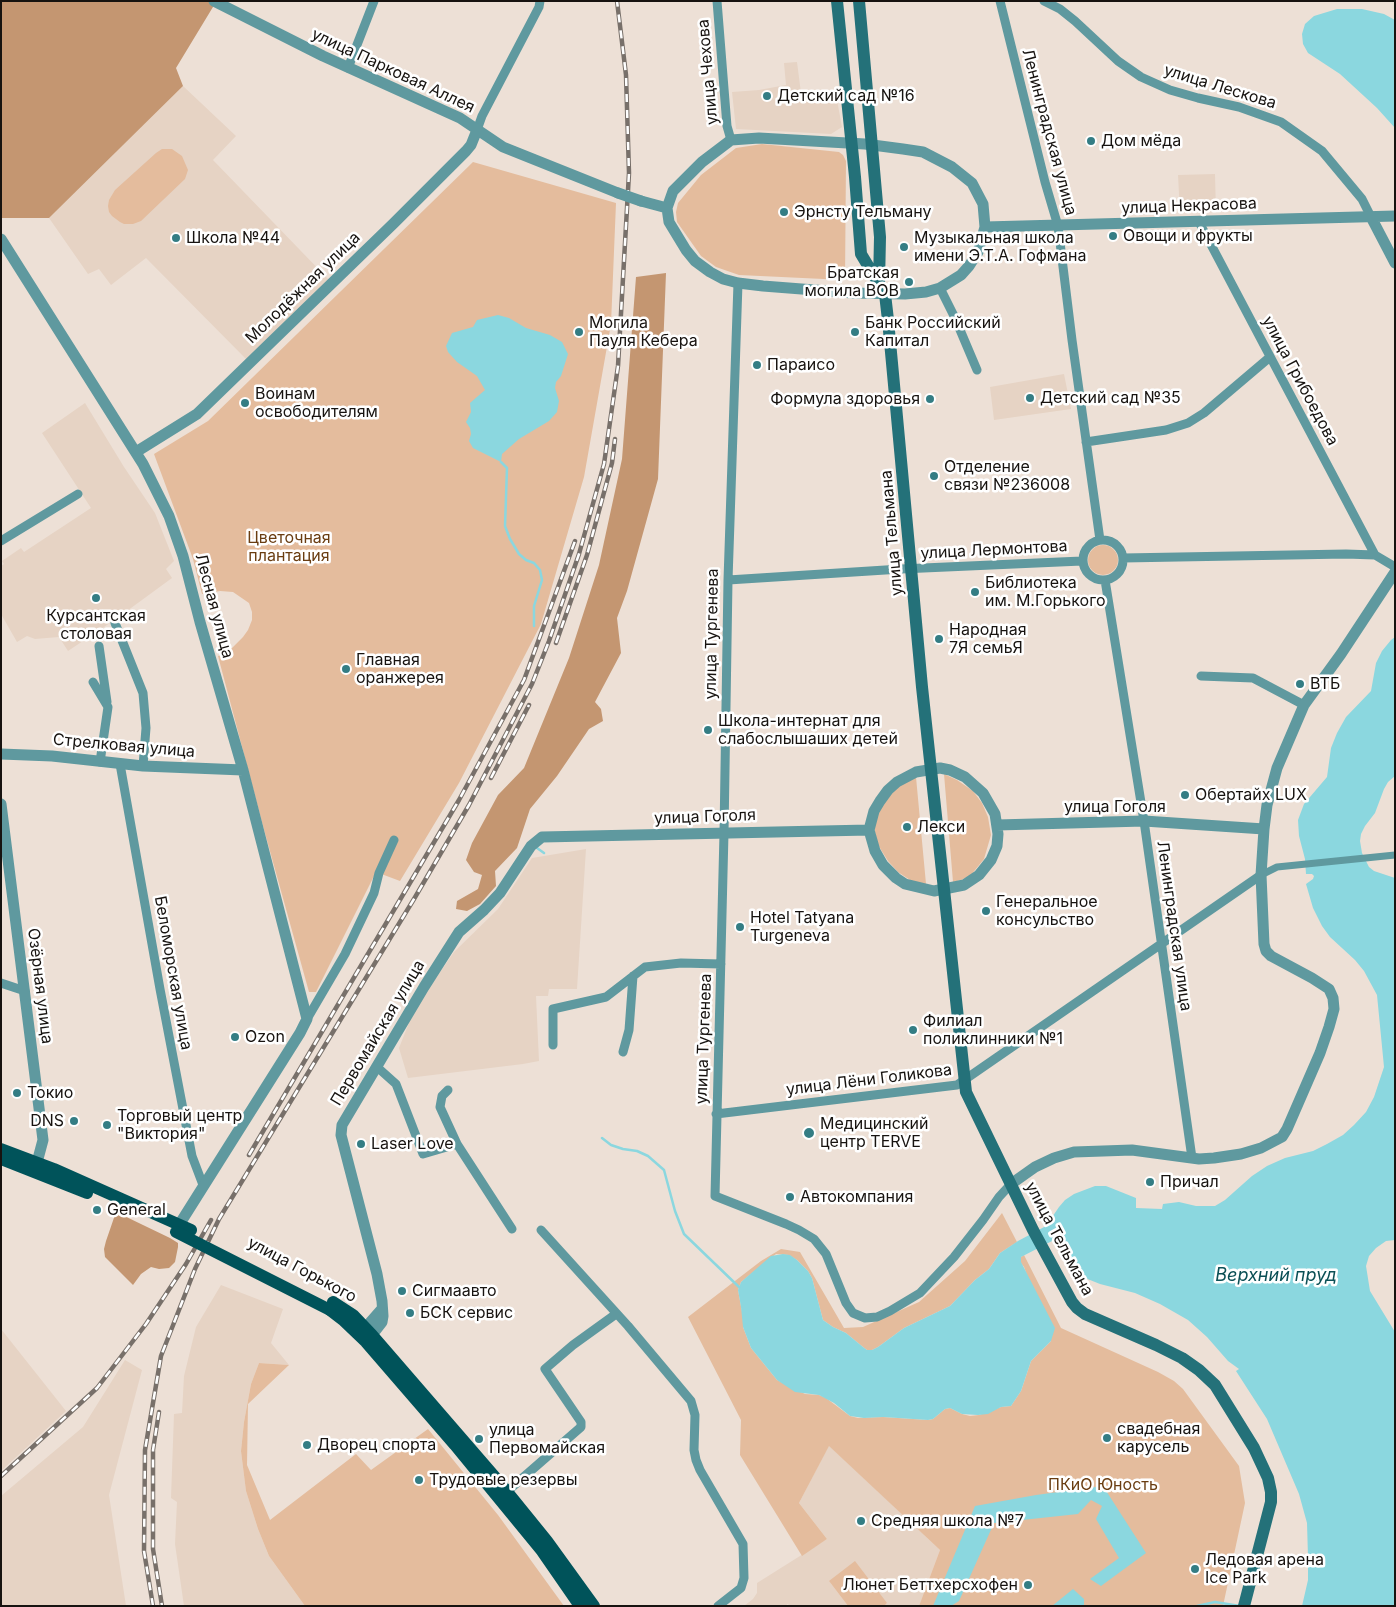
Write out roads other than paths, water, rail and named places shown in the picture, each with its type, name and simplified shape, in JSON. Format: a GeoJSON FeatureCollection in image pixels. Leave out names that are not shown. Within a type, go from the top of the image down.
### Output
{"type":"FeatureCollection","features":[{"type":"Feature","properties":{"kind":"main road","name":"улица Тельмана"},"geometry":{"type":"LineString","coordinates":[[837,1],[852,143],[861,254],[882,289]]}},
{"type":"Feature","properties":{"kind":"main road","name":"улица Тельмана"},"geometry":{"type":"LineString","coordinates":[[859,1],[880,237],[882,289],[888,320],[911,569],[964,1082],[970,1104],[1044,1252],[1068,1296],[1077,1308],[1098,1320],[1182,1358],[1207,1376],[1254,1448],[1268,1478],[1271,1502],[1245,1601]]}},
{"type":"Feature","properties":{"kind":"main road","name":"улица Горького"},"geometry":{"type":"LineString","coordinates":[[1,1149],[107,1201],[178,1228],[353,1315],[366,1335],[503,1495],[547,1541],[594,1606]]}},
{"type":"Feature","properties":{"kind":"main road","name":"улица Горького"},"geometry":{"type":"LineString","coordinates":[[1,1159],[36,1167]]}},
{"type":"Feature","properties":{"kind":"main road","name":"улица Горького"},"geometry":{"type":"LineString","coordinates":[[503,1495],[580,1606]]}},
{"type":"Feature","properties":{"kind":"street","name":"улица Парковая Аллея"},"geometry":{"type":"LineString","coordinates":[[214,1],[348,68],[460,118],[502,147],[618,193],[668,208]]}},
{"type":"Feature","properties":{"kind":"street"},"geometry":{"type":"LineString","coordinates":[[348,68],[374,1]]}},
{"type":"Feature","properties":{"kind":"street"},"geometry":{"type":"LineString","coordinates":[[477,130],[482,116],[539,7],[540,1]]}},
{"type":"Feature","properties":{"kind":"street","name":"улица Чехова"},"geometry":{"type":"LineString","coordinates":[[717,1],[727,126],[731,140]]}},
{"type":"Feature","properties":{"kind":"street","name":"Ленинградская улица"},"geometry":{"type":"LineString","coordinates":[[1000,1],[1045,182],[1058,226],[1100,540]]}},
{"type":"Feature","properties":{"kind":"street","name":"улица Лескова"},"geometry":{"type":"LineString","coordinates":[[1044,1],[1060,9],[1118,62],[1140,77],[1170,90],[1239,107],[1281,122],[1322,151],[1362,199],[1371,217]]}},
{"type":"Feature","properties":{"kind":"street","name":"Молодёжная улица"},"geometry":{"type":"LineString","coordinates":[[136,452],[197,414],[460,157],[471,145],[477,130]]}},
{"type":"Feature","properties":{"kind":"street"},"geometry":{"type":"LineString","coordinates":[[759,138],[852,143],[923,152],[952,167],[972,183],[983,204],[985,227],[978,252],[961,275],[940,288],[926,292],[738,283],[723,279],[695,261],[669,222],[668,208],[673,191],[702,162],[731,140],[759,138]]}},
{"type":"Feature","properties":{"kind":"street","name":"улица Некрасова"},"geometry":{"type":"LineString","coordinates":[[985,227],[1395,216]]}},
{"type":"Feature","properties":{"kind":"street"},"geometry":{"type":"LineString","coordinates":[[1371,217],[1395,263]]}},
{"type":"Feature","properties":{"kind":"street","name":"улица Грибоедова"},"geometry":{"type":"LineString","coordinates":[[1199,222],[1375,554]]}},
{"type":"Feature","properties":{"kind":"street","name":"Лесная улица"},"geometry":{"type":"LineString","coordinates":[[1,239],[136,452],[169,516],[183,556],[243,770],[307,1019]]}},
{"type":"Feature","properties":{"kind":"street","name":"улица Тургенева"},"geometry":{"type":"LineString","coordinates":[[738,283],[728,580],[715,1196],[786,1224],[814,1239],[826,1254],[846,1304],[853,1312],[865,1318],[890,1311],[920,1293],[954,1257],[1011,1184]]}},
{"type":"Feature","properties":{"kind":"street"},"geometry":{"type":"LineString","coordinates":[[940,288],[977,370]]}},
{"type":"Feature","properties":{"kind":"street"},"geometry":{"type":"LineString","coordinates":[[1086,442],[1166,430],[1188,423],[1204,413],[1270,357]]}},
{"type":"Feature","properties":{"kind":"street"},"geometry":{"type":"LineString","coordinates":[[1,541],[78,494]]}},
{"type":"Feature","properties":{"kind":"street"},"geometry":{"type":"LineString","coordinates":[[1100,540],[1107,540],[1116,544],[1123,558],[1123,565],[1119,573],[1105,580],[1099,580],[1087,573],[1082,561],[1084,550],[1091,543],[1100,540]]}},
{"type":"Feature","properties":{"kind":"street"},"geometry":{"type":"LineString","coordinates":[[1123,558],[1375,554],[1395,567]]}},
{"type":"Feature","properties":{"kind":"street","name":"улица Лермонтова"},"geometry":{"type":"LineString","coordinates":[[728,580],[1082,561]]}},
{"type":"Feature","properties":{"kind":"street"},"geometry":{"type":"LineString","coordinates":[[1011,1184],[1035,1167],[1054,1158],[1074,1152],[1132,1150],[1192,1158],[1214,1158],[1241,1154],[1261,1148],[1282,1137],[1294,1115],[1330,1027],[1334,1009],[1333,998],[1329,989],[1271,956],[1266,950],[1263,934],[1261,875],[1264,829],[1270,790],[1276,768],[1304,705],[1341,654],[1395,572]]}},
{"type":"Feature","properties":{"kind":"street","name":"Ленинградская улица"},"geometry":{"type":"LineString","coordinates":[[1105,580],[1144,821],[1192,1158]]}},
{"type":"Feature","properties":{"kind":"street"},"geometry":{"type":"LineString","coordinates":[[115,623],[143,693],[146,728],[143,766]]}},
{"type":"Feature","properties":{"kind":"street"},"geometry":{"type":"LineString","coordinates":[[98,646],[108,707],[100,762]]}},
{"type":"Feature","properties":{"kind":"street"},"geometry":{"type":"LineString","coordinates":[[1201,676],[1253,678],[1304,705]]}},
{"type":"Feature","properties":{"kind":"street"},"geometry":{"type":"LineString","coordinates":[[93,682],[108,707]]}},
{"type":"Feature","properties":{"kind":"street","name":"Стрелковая улица"},"geometry":{"type":"LineString","coordinates":[[1,754],[52,756],[143,766],[243,770]]}},
{"type":"Feature","properties":{"kind":"street","name":"Беломорская улица"},"geometry":{"type":"LineString","coordinates":[[120,764],[192,1156],[204,1185]]}},
{"type":"Feature","properties":{"kind":"street"},"geometry":{"type":"LineString","coordinates":[[931,769],[957,772],[972,782],[983,793],[991,806],[997,825],[997,846],[985,868],[964,885],[934,891],[923,890],[905,884],[896,878],[875,851],[869,830],[874,811],[888,790],[897,782],[912,774],[931,769]]}},
{"type":"Feature","properties":{"kind":"street","name":"Озёрная улица"},"geometry":{"type":"LineString","coordinates":[[1,804],[43,1140],[36,1167]]}},
{"type":"Feature","properties":{"kind":"street","name":"улица Гоголя"},"geometry":{"type":"LineString","coordinates":[[997,825],[1144,821],[1264,829]]}},
{"type":"Feature","properties":{"kind":"street","name":"улица Гоголя"},"geometry":{"type":"LineString","coordinates":[[542,837],[869,830]]}},
{"type":"Feature","properties":{"kind":"street","name":"Первомайская улица"},"geometry":{"type":"LineString","coordinates":[[366,1335],[382,1322],[382,1300],[341,1135],[342,1125],[459,932],[500,893],[531,846],[542,837]]}},
{"type":"Feature","properties":{"kind":"street"},"geometry":{"type":"LineString","coordinates":[[178,1228],[300,1033],[345,954],[374,893],[379,872],[394,840]]}},
{"type":"Feature","properties":{"kind":"street"},"geometry":{"type":"LineString","coordinates":[[1261,875],[1277,867],[1395,855]]}},
{"type":"Feature","properties":{"kind":"street","name":"улица Лёни Голикова"},"geometry":{"type":"LineString","coordinates":[[716,1114],[948,1087],[964,1082],[1261,875]]}},
{"type":"Feature","properties":{"kind":"street"},"geometry":{"type":"LineString","coordinates":[[553,1045],[553,1009],[606,997],[645,967],[680,963],[721,964]]}},
{"type":"Feature","properties":{"kind":"street"},"geometry":{"type":"LineString","coordinates":[[623,1052],[629,1030],[633,976]]}},
{"type":"Feature","properties":{"kind":"street"},"geometry":{"type":"LineString","coordinates":[[1,983],[24,991]]}},
{"type":"Feature","properties":{"kind":"street"},"geometry":{"type":"LineString","coordinates":[[377,1067],[396,1084],[423,1154],[458,1144]]}},
{"type":"Feature","properties":{"kind":"street"},"geometry":{"type":"LineString","coordinates":[[448,1090],[442,1096],[440,1107],[458,1144],[512,1229]]}},
{"type":"Feature","properties":{"kind":"street"},"geometry":{"type":"LineString","coordinates":[[541,1230],[628,1326],[691,1401],[695,1415],[694,1450],[698,1465],[742,1540],[744,1578],[741,1588],[718,1606]]}},
{"type":"Feature","properties":{"kind":"street"},"geometry":{"type":"LineString","coordinates":[[503,1495],[581,1427],[581,1422],[546,1369],[573,1345],[616,1314]]}},
{"type":"Feature","properties":{"kind":"water"},"geometry":{"type":"Polygon","coordinates":[[[1337,9],[1362,9],[1384,14],[1395,20],[1395,128],[1377,108],[1340,74],[1308,53],[1303,44],[1302,34],[1305,24],[1314,16],[1337,9]]]}},
{"type":"Feature","properties":{"kind":"water"},"geometry":{"type":"Polygon","coordinates":[[[498,315],[509,318],[526,328],[550,335],[562,342],[568,354],[561,376],[556,382],[555,388],[559,401],[557,412],[549,421],[519,439],[502,454],[501,462],[473,448],[469,441],[471,434],[466,422],[471,412],[470,403],[485,390],[477,376],[457,362],[448,352],[446,346],[452,333],[473,327],[477,320],[498,315]]]}},
{"type":"Feature","properties":{"kind":"water","name":"Верхний пруд"},"geometry":{"type":"Polygon","coordinates":[[[1395,637],[1395,776],[1384,789],[1375,813],[1361,834],[1360,841],[1362,853],[1369,867],[1374,871],[1395,878],[1395,1240],[1386,1241],[1376,1248],[1369,1256],[1366,1266],[1370,1291],[1395,1332],[1395,1606],[1302,1606],[1308,1580],[1307,1523],[1299,1494],[1267,1419],[1236,1371],[1239,1369],[1228,1361],[1207,1337],[1188,1320],[1160,1304],[1135,1293],[1100,1284],[1080,1276],[1059,1244],[1052,1241],[1021,1257],[1021,1262],[1055,1328],[1051,1341],[1031,1361],[1021,1391],[1011,1406],[1001,1407],[988,1414],[962,1414],[950,1408],[945,1409],[933,1419],[928,1420],[883,1417],[864,1418],[850,1416],[834,1403],[819,1395],[795,1392],[777,1380],[751,1348],[743,1327],[738,1290],[741,1282],[771,1256],[790,1255],[808,1271],[812,1278],[823,1320],[846,1333],[867,1350],[872,1350],[904,1328],[950,1306],[975,1280],[989,1269],[1000,1253],[1046,1226],[1065,1200],[1074,1194],[1095,1186],[1106,1186],[1136,1198],[1136,1208],[1162,1209],[1163,1204],[1179,1202],[1196,1206],[1215,1206],[1267,1166],[1285,1158],[1313,1151],[1343,1135],[1354,1125],[1366,1112],[1374,1097],[1384,1067],[1377,995],[1364,971],[1330,937],[1313,908],[1306,884],[1314,876],[1306,874],[1298,820],[1304,804],[1327,777],[1331,748],[1337,733],[1346,717],[1371,691],[1376,663],[1382,651],[1395,637]]]}},
{"type":"Feature","properties":{"kind":"water"},"geometry":{"type":"Polygon","coordinates":[[[1103,1486],[1146,1553],[1101,1586],[1090,1579],[1119,1558],[1096,1519],[1102,1506],[1091,1500],[1078,1514],[994,1523],[959,1601],[951,1606],[933,1606],[975,1506],[1103,1486]]]}},
{"type":"Feature","properties":{"kind":"water"},"geometry":{"type":"Polygon","coordinates":[[[1073,1589],[1084,1599],[1084,1606],[1052,1606],[1073,1589]]]}},
{"type":"Feature","properties":{"kind":"waterway"},"geometry":{"type":"LineString","coordinates":[[501,462],[507,468],[505,526],[519,554],[526,560],[534,563],[540,570],[542,580],[534,606],[534,626]]}},
{"type":"Feature","properties":{"kind":"waterway"},"geometry":{"type":"LineString","coordinates":[[537,848],[544,853]]}},
{"type":"Feature","properties":{"kind":"waterway"},"geometry":{"type":"LineString","coordinates":[[602,1138],[611,1145],[637,1151],[648,1156],[664,1170],[675,1211],[684,1234],[739,1287]]}},
{"type":"Feature","properties":{"kind":"waterway"},"geometry":{"type":"LineString","coordinates":[[1197,1606],[1215,1602],[1240,1606]]}},
{"type":"Feature","properties":{"kind":"railway"},"geometry":{"type":"LineString","coordinates":[[153,1606],[144,1551],[145,1450],[161,1356],[195,1269],[219,1219],[414,899],[469,805],[532,684],[579,554],[604,464],[618,366],[629,173],[626,75],[617,1]]}},
{"type":"Feature","properties":{"kind":"railway"},"geometry":{"type":"LineString","coordinates":[[556,643],[587,555],[612,463],[615,439]]}},
{"type":"Feature","properties":{"kind":"railway"},"geometry":{"type":"LineString","coordinates":[[249,1155],[459,800],[524,680],[575,541]]}},
{"type":"Feature","properties":{"kind":"railway"},"geometry":{"type":"LineString","coordinates":[[491,778],[529,705]]}},
{"type":"Feature","properties":{"kind":"railway"},"geometry":{"type":"LineString","coordinates":[[1,1476],[97,1388],[146,1324],[186,1264],[211,1220]]}},
{"type":"Feature","properties":{"kind":"railway"},"geometry":{"type":"LineString","coordinates":[[159,1412],[153,1450],[153,1549],[162,1606]]}},
{"type":"Feature","properties":{"kind":"place","name":"Детский сад №16"},"geometry":{"type":"Point","coordinates":[767,96]}},
{"type":"Feature","properties":{"kind":"place","name":"Дом мёда"},"geometry":{"type":"Point","coordinates":[1091,141]}},
{"type":"Feature","properties":{"kind":"place","name":"Эрнсту Тельману"},"geometry":{"type":"Point","coordinates":[784,212]}},
{"type":"Feature","properties":{"kind":"place","name":"Овощи и фрукты"},"geometry":{"type":"Point","coordinates":[1113,236]}},
{"type":"Feature","properties":{"kind":"place","name":"Школа №44"},"geometry":{"type":"Point","coordinates":[176,238]}},
{"type":"Feature","properties":{"kind":"place","name":"Музыкальная школа имени Э.Т.А. Гофмана"},"geometry":{"type":"Point","coordinates":[904,247]}},
{"type":"Feature","properties":{"kind":"place","name":"Братская могила ВОВ"},"geometry":{"type":"Point","coordinates":[909,282]}},
{"type":"Feature","properties":{"kind":"place","name":"Могила Пауля Кебера"},"geometry":{"type":"Point","coordinates":[579,332]}},
{"type":"Feature","properties":{"kind":"place","name":"Банк Российский Капитал"},"geometry":{"type":"Point","coordinates":[855,332]}},
{"type":"Feature","properties":{"kind":"place","name":"Параисо"},"geometry":{"type":"Point","coordinates":[757,365]}},
{"type":"Feature","properties":{"kind":"place","name":"Детский сад №35"},"geometry":{"type":"Point","coordinates":[1030,398]}},
{"type":"Feature","properties":{"kind":"place","name":"Формула здоровья"},"geometry":{"type":"Point","coordinates":[930,399]}},
{"type":"Feature","properties":{"kind":"place","name":"Воинам освободителям"},"geometry":{"type":"Point","coordinates":[245,403]}},
{"type":"Feature","properties":{"kind":"place","name":"Отделение связи №236008"},"geometry":{"type":"Point","coordinates":[934,476]}},
{"type":"Feature","properties":{"kind":"place","name":"Библиотека им. М.Горького"},"geometry":{"type":"Point","coordinates":[975,592]}},
{"type":"Feature","properties":{"kind":"place","name":"Курсантская столовая"},"geometry":{"type":"Point","coordinates":[96,598]}},
{"type":"Feature","properties":{"kind":"place","name":"Народная 7Я семьЯ"},"geometry":{"type":"Point","coordinates":[939,639]}},
{"type":"Feature","properties":{"kind":"place","name":"Главная оранжерея"},"geometry":{"type":"Point","coordinates":[346,669]}},
{"type":"Feature","properties":{"kind":"place","name":"ВТБ"},"geometry":{"type":"Point","coordinates":[1300,684]}},
{"type":"Feature","properties":{"kind":"place","name":"Школа-интернат для слабослышаших детей"},"geometry":{"type":"Point","coordinates":[708,730]}},
{"type":"Feature","properties":{"kind":"place","name":"Обертайх LUX"},"geometry":{"type":"Point","coordinates":[1185,795]}},
{"type":"Feature","properties":{"kind":"place","name":"Лекси"},"geometry":{"type":"Point","coordinates":[907,827]}},
{"type":"Feature","properties":{"kind":"place","name":"Генеральное консульство"},"geometry":{"type":"Point","coordinates":[986,911]}},
{"type":"Feature","properties":{"kind":"place","name":"Hotel Tatyana Turgeneva"},"geometry":{"type":"Point","coordinates":[740,927]}},
{"type":"Feature","properties":{"kind":"place","name":"Филиал поликлинники №1"},"geometry":{"type":"Point","coordinates":[913,1030]}},
{"type":"Feature","properties":{"kind":"place","name":"Ozon"},"geometry":{"type":"Point","coordinates":[235,1037]}},
{"type":"Feature","properties":{"kind":"place","name":"Токио"},"geometry":{"type":"Point","coordinates":[17,1093]}},
{"type":"Feature","properties":{"kind":"place","name":"DNS"},"geometry":{"type":"Point","coordinates":[74,1121]}},
{"type":"Feature","properties":{"kind":"place","name":"Торговый центр \"Виктория\""},"geometry":{"type":"Point","coordinates":[107,1125]}},
{"type":"Feature","properties":{"kind":"place","name":"Медицинский центр TERVE"},"geometry":{"type":"Point","coordinates":[809,1133]}},
{"type":"Feature","properties":{"kind":"place","name":"Laser Love"},"geometry":{"type":"Point","coordinates":[361,1144]}},
{"type":"Feature","properties":{"kind":"place","name":"Причал"},"geometry":{"type":"Point","coordinates":[1150,1182]}},
{"type":"Feature","properties":{"kind":"place","name":"Автокомпания"},"geometry":{"type":"Point","coordinates":[790,1197]}},
{"type":"Feature","properties":{"kind":"place","name":"General"},"geometry":{"type":"Point","coordinates":[97,1210]}},
{"type":"Feature","properties":{"kind":"place","name":"Сигмаавто"},"geometry":{"type":"Point","coordinates":[402,1291]}},
{"type":"Feature","properties":{"kind":"place","name":"БСК сервис"},"geometry":{"type":"Point","coordinates":[410,1313]}},
{"type":"Feature","properties":{"kind":"place","name":"свадебная карусель"},"geometry":{"type":"Point","coordinates":[1107,1438]}},
{"type":"Feature","properties":{"kind":"place","name":"улица Первомайская"},"geometry":{"type":"Point","coordinates":[479,1439]}},
{"type":"Feature","properties":{"kind":"place","name":"Дворец спорта"},"geometry":{"type":"Point","coordinates":[307,1445]}},
{"type":"Feature","properties":{"kind":"place","name":"Трудовые резервы"},"geometry":{"type":"Point","coordinates":[419,1480]}},
{"type":"Feature","properties":{"kind":"place","name":"Средняя школа №7"},"geometry":{"type":"Point","coordinates":[861,1521]}},
{"type":"Feature","properties":{"kind":"place","name":"Ледовая арена Ice Park"},"geometry":{"type":"Point","coordinates":[1195,1569]}},
{"type":"Feature","properties":{"kind":"place","name":"Люнет Беттхерсхофен"},"geometry":{"type":"Point","coordinates":[1028,1585]}},
{"type":"Feature","properties":{"kind":"park label","name":"Цветочная плантация"},"geometry":{"type":"Point","coordinates":[289,547]}},
{"type":"Feature","properties":{"kind":"park label","name":"ПКиО Юность"},"geometry":{"type":"Point","coordinates":[1103,1485]}}]}
